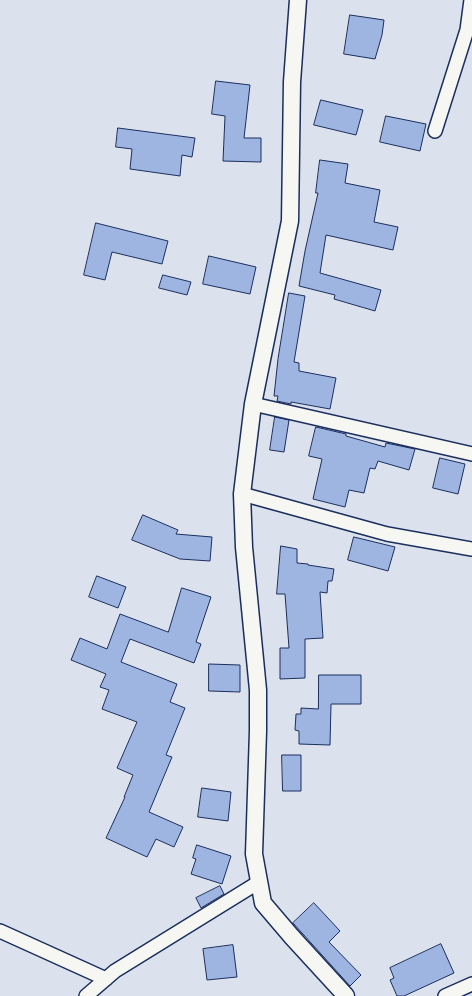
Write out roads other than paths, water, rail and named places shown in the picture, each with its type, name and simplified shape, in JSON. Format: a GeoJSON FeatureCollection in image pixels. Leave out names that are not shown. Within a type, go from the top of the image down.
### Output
{"type":"FeatureCollection","features":[{"type":"Feature","properties":{"kind":"street"},"geometry":{"type":"LineString","coordinates":[[298,0],[292,82],[290,221],[254,404],[242,494],[244,547],[258,690],[254,854],[263,903],[346,996]]}},
{"type":"Feature","properties":{"kind":"street"},"geometry":{"type":"LineString","coordinates":[[435,131],[468,30],[471,0]]}},
{"type":"Feature","properties":{"kind":"street"},"geometry":{"type":"LineString","coordinates":[[254,404],[472,454]]}},
{"type":"Feature","properties":{"kind":"street"},"geometry":{"type":"LineString","coordinates":[[242,494],[387,534],[472,549]]}},
{"type":"Feature","properties":{"kind":"street"},"geometry":{"type":"LineString","coordinates":[[86,996],[115,970],[259,882]]}},
{"type":"Feature","properties":{"kind":"street"},"geometry":{"type":"LineString","coordinates":[[0,931],[106,979]]}},
{"type":"Feature","properties":{"kind":"street"},"geometry":{"type":"LineString","coordinates":[[445,996],[472,984]]}}]}
